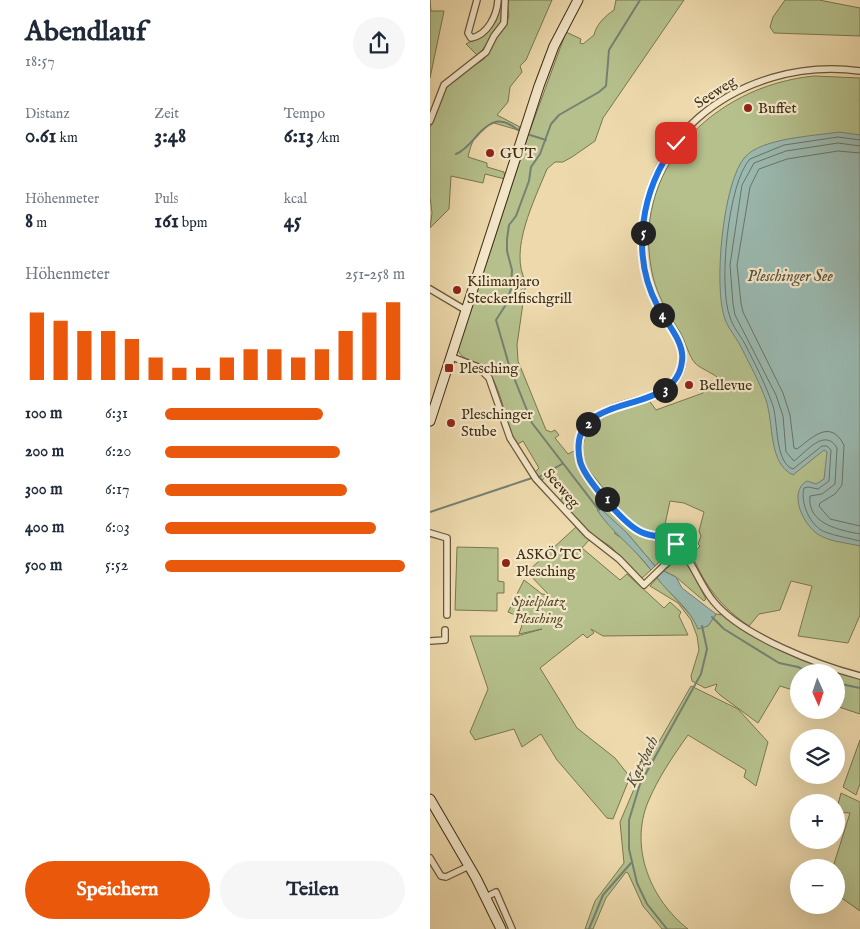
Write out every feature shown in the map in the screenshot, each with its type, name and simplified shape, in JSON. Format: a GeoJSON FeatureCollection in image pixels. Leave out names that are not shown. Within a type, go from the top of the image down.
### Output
{"type":"FeatureCollection","features":[{"type":"Feature","properties":{"kind":"main road"},"geometry":{"type":"LineString","coordinates":[[430,421],[539,86],[554,46],[578,0]]}},
{"type":"Feature","properties":{"kind":"main road"},"geometry":{"type":"LineString","coordinates":[[430,799],[470,866],[500,929]]}},
{"type":"Feature","properties":{"kind":"street"},"geometry":{"type":"LineString","coordinates":[[477,0],[468,33],[471,38],[480,34],[494,19],[497,13],[498,0]]}},
{"type":"Feature","properties":{"kind":"street"},"geometry":{"type":"LineString","coordinates":[[430,121],[444,85],[486,52],[494,36],[504,23],[505,0]]}},
{"type":"Feature","properties":{"kind":"street","name":"Seeweg"},"geometry":{"type":"LineString","coordinates":[[860,72],[828,70],[785,73],[765,79],[735,92],[708,109],[668,152],[652,183],[644,221],[645,271],[655,301],[681,346],[682,364],[676,379],[665,390],[652,396],[607,409],[589,422],[581,436],[580,458],[587,475],[629,524],[644,534],[668,538],[687,556],[713,601],[734,620],[791,652],[860,676]]}},
{"type":"Feature","properties":{"kind":"street"},"geometry":{"type":"LineString","coordinates":[[430,289],[467,311]]}},
{"type":"Feature","properties":{"kind":"street","name":"Seeweg"},"geometry":{"type":"LineString","coordinates":[[452,357],[478,367],[489,378],[510,438],[536,479],[587,534],[619,559],[644,585],[680,550]]}},
{"type":"Feature","properties":{"kind":"street"},"geometry":{"type":"LineString","coordinates":[[430,533],[447,538],[447,614]]}},
{"type":"Feature","properties":{"kind":"street"},"geometry":{"type":"LineString","coordinates":[[430,641],[445,640],[445,630]]}},
{"type":"Feature","properties":{"kind":"street"},"geometry":{"type":"LineString","coordinates":[[430,858],[442,876],[446,877],[470,866]]}},
{"type":"Feature","properties":{"kind":"street"},"geometry":{"type":"LineString","coordinates":[[486,897],[496,892],[512,929]]}},
{"type":"Feature","properties":{"kind":"green space"},"geometry":{"type":"Polygon","coordinates":[[[430,0],[431,11],[444,11],[430,78],[430,0]]]}},
{"type":"Feature","properties":{"kind":"green space"},"geometry":{"type":"Polygon","coordinates":[[[500,0],[503,0],[503,21],[478,56],[466,44],[480,36],[490,27],[497,15],[500,0]]]}},
{"type":"Feature","properties":{"kind":"green space"},"geometry":{"type":"Polygon","coordinates":[[[507,0],[552,0],[526,60],[520,66],[522,72],[510,87],[508,102],[497,115],[520,127],[518,130],[494,123],[488,126],[476,136],[468,157],[487,163],[487,167],[504,172],[505,179],[485,174],[483,183],[451,176],[449,209],[430,228],[432,213],[430,197],[430,128],[443,91],[449,82],[484,59],[494,39],[505,26],[509,16],[507,0]]]}},
{"type":"Feature","properties":{"kind":"green space"},"geometry":{"type":"Polygon","coordinates":[[[616,0],[684,0],[603,118],[595,141],[572,157],[563,162],[555,162],[547,169],[530,210],[522,241],[521,269],[526,282],[517,345],[518,361],[546,430],[551,432],[555,430],[559,435],[555,438],[568,454],[574,451],[577,454],[583,473],[636,531],[665,539],[672,545],[673,549],[655,566],[627,533],[614,533],[627,542],[651,570],[642,578],[610,546],[588,532],[559,501],[562,499],[562,491],[546,477],[542,480],[535,472],[539,468],[523,441],[518,444],[512,437],[498,390],[489,373],[484,367],[462,356],[458,350],[529,133],[566,32],[581,39],[580,43],[583,44],[594,35],[601,21],[614,10],[616,0]]]}},
{"type":"Feature","properties":{"kind":"green space"},"geometry":{"type":"Polygon","coordinates":[[[785,0],[819,0],[860,8],[860,36],[774,33],[770,27],[773,17],[785,0]]]}},
{"type":"Feature","properties":{"kind":"green space"},"geometry":{"type":"Polygon","coordinates":[[[814,76],[860,78],[860,615],[848,643],[798,636],[812,586],[791,581],[780,610],[759,614],[749,626],[739,619],[715,595],[692,555],[700,546],[698,544],[701,536],[699,531],[704,512],[684,503],[670,501],[663,534],[634,526],[591,473],[582,453],[583,440],[587,430],[600,416],[648,399],[656,410],[703,393],[703,389],[713,385],[717,377],[697,365],[693,360],[682,335],[664,306],[653,277],[649,238],[653,202],[666,169],[686,140],[712,116],[743,97],[777,83],[814,76]]]}},
{"type":"Feature","properties":{"kind":"green space","name":"Spielplatz Plesching"},"geometry":{"type":"Polygon","coordinates":[[[576,527],[589,540],[582,548],[620,580],[627,574],[664,608],[670,602],[681,612],[679,616],[688,635],[603,636],[591,629],[594,633],[587,638],[583,634],[540,668],[577,728],[615,758],[630,777],[613,819],[607,818],[557,760],[541,734],[522,747],[514,729],[475,740],[470,732],[488,689],[470,636],[517,636],[542,629],[519,634],[524,619],[508,612],[524,580],[542,594],[549,595],[527,572],[576,527]]]}},
{"type":"Feature","properties":{"kind":"green space"},"geometry":{"type":"Polygon","coordinates":[[[457,547],[498,548],[498,581],[504,582],[504,593],[497,593],[497,611],[455,610],[457,547]]]}},
{"type":"Feature","properties":{"kind":"green space"},"geometry":{"type":"Polygon","coordinates":[[[680,557],[684,557],[706,599],[704,601],[676,577],[664,571],[680,557]]]}},
{"type":"Feature","properties":{"kind":"green space"},"geometry":{"type":"Polygon","coordinates":[[[657,578],[694,619],[708,626],[716,614],[723,615],[754,635],[825,664],[790,664],[790,689],[780,686],[758,723],[720,695],[715,690],[717,684],[705,688],[692,681],[691,676],[699,650],[697,636],[691,620],[678,603],[650,586],[657,578]]]}},
{"type":"Feature","properties":{"kind":"green space"},"geometry":{"type":"Polygon","coordinates":[[[845,672],[860,678],[860,714],[845,709],[845,672]]]}},
{"type":"Feature","properties":{"kind":"green space"},"geometry":{"type":"Polygon","coordinates":[[[691,686],[738,709],[768,742],[756,786],[744,777],[746,770],[688,735],[666,767],[652,793],[643,819],[641,837],[647,872],[654,888],[663,903],[688,929],[662,929],[643,906],[626,872],[606,898],[593,929],[585,929],[595,901],[624,863],[620,822],[640,775],[691,686]]]}},
{"type":"Feature","properties":{"kind":"green space"},"geometry":{"type":"Polygon","coordinates":[[[860,740],[860,784],[856,795],[843,787],[860,740]]]}},
{"type":"Feature","properties":{"kind":"green space"},"geometry":{"type":"Polygon","coordinates":[[[845,795],[860,802],[860,911],[845,900],[845,859],[836,859],[839,849],[845,849],[845,829],[850,813],[845,813],[845,795]]]}},
{"type":"Feature","properties":{"kind":"water","name":"Pleschinger See"},"geometry":{"type":"Polygon","coordinates":[[[839,132],[860,135],[860,546],[821,536],[809,526],[804,518],[800,510],[798,493],[801,486],[807,481],[816,484],[824,479],[827,452],[824,450],[793,475],[779,462],[773,442],[766,400],[740,345],[726,322],[720,284],[722,235],[726,211],[737,170],[745,157],[763,146],[776,142],[839,132]]]}},
{"type":"Feature","properties":{"kind":"water"},"geometry":{"type":"Polygon","coordinates":[[[601,509],[627,533],[655,566],[651,570],[603,518],[597,510],[601,509]]]}},
{"type":"Feature","properties":{"kind":"water"},"geometry":{"type":"Polygon","coordinates":[[[664,571],[676,577],[682,588],[716,614],[708,626],[698,629],[690,614],[657,578],[664,571]]]}},
{"type":"Feature","properties":{"kind":"waterway"},"geometry":{"type":"LineString","coordinates":[[599,510],[532,423],[509,365],[496,320],[505,306],[511,289],[512,270],[507,251],[509,225],[516,216],[529,181],[531,167],[540,154],[551,124],[559,115],[606,86],[609,50],[640,0]]}},
{"type":"Feature","properties":{"kind":"waterway"},"geometry":{"type":"LineString","coordinates":[[456,154],[491,124],[498,122],[507,123],[518,130]]}},
{"type":"Feature","properties":{"kind":"waterway"},"geometry":{"type":"LineString","coordinates":[[530,135],[546,140]]}},
{"type":"Feature","properties":{"kind":"waterway"},"geometry":{"type":"LineString","coordinates":[[539,477],[562,464]]}},
{"type":"Feature","properties":{"kind":"waterway"},"geometry":{"type":"LineString","coordinates":[[430,512],[532,478]]}},
{"type":"Feature","properties":{"kind":"waterway"},"geometry":{"type":"LineString","coordinates":[[712,617],[724,629],[779,663],[790,665]]}},
{"type":"Feature","properties":{"kind":"waterway","name":"Katzbach"},"geometry":{"type":"LineString","coordinates":[[667,929],[647,904],[637,883],[629,849],[629,820],[640,784],[701,674],[707,649],[702,626]]}},
{"type":"Feature","properties":{"kind":"waterway"},"geometry":{"type":"LineString","coordinates":[[845,685],[860,688]]}},
{"type":"Feature","properties":{"kind":"waterway"},"geometry":{"type":"LineString","coordinates":[[589,929],[603,895],[631,863]]}},
{"type":"Feature","properties":{"kind":"place","name":"Buffet"},"geometry":{"type":"Point","coordinates":[748,108]}},
{"type":"Feature","properties":{"kind":"place","name":"GUT"},"geometry":{"type":"Point","coordinates":[490,153]}},
{"type":"Feature","properties":{"kind":"place","name":"Kilimanjaro Steckerlfischgrill"},"geometry":{"type":"Point","coordinates":[457,290]}},
{"type":"Feature","properties":{"kind":"place","name":"Plesching"},"geometry":{"type":"Point","coordinates":[449,368]}},
{"type":"Feature","properties":{"kind":"place","name":"Bellevue"},"geometry":{"type":"Point","coordinates":[689,385]}},
{"type":"Feature","properties":{"kind":"place","name":"Pleschinger Stube"},"geometry":{"type":"Point","coordinates":[451,423]}},
{"type":"Feature","properties":{"kind":"place","name":"ASKÖ TC Plesching"},"geometry":{"type":"Point","coordinates":[506,563]}},
{"type":"Feature","properties":{"kind":"route"},"geometry":{"type":"LineString","coordinates":[[676,143],[668,152],[657,172],[648,195],[645,209],[643,248],[645,271],[649,287],[657,306],[681,346],[682,364],[676,379],[665,390],[652,396],[607,409],[595,416],[581,436],[579,449],[581,462],[587,475],[629,524],[644,534],[663,536],[676,544]]}}]}
